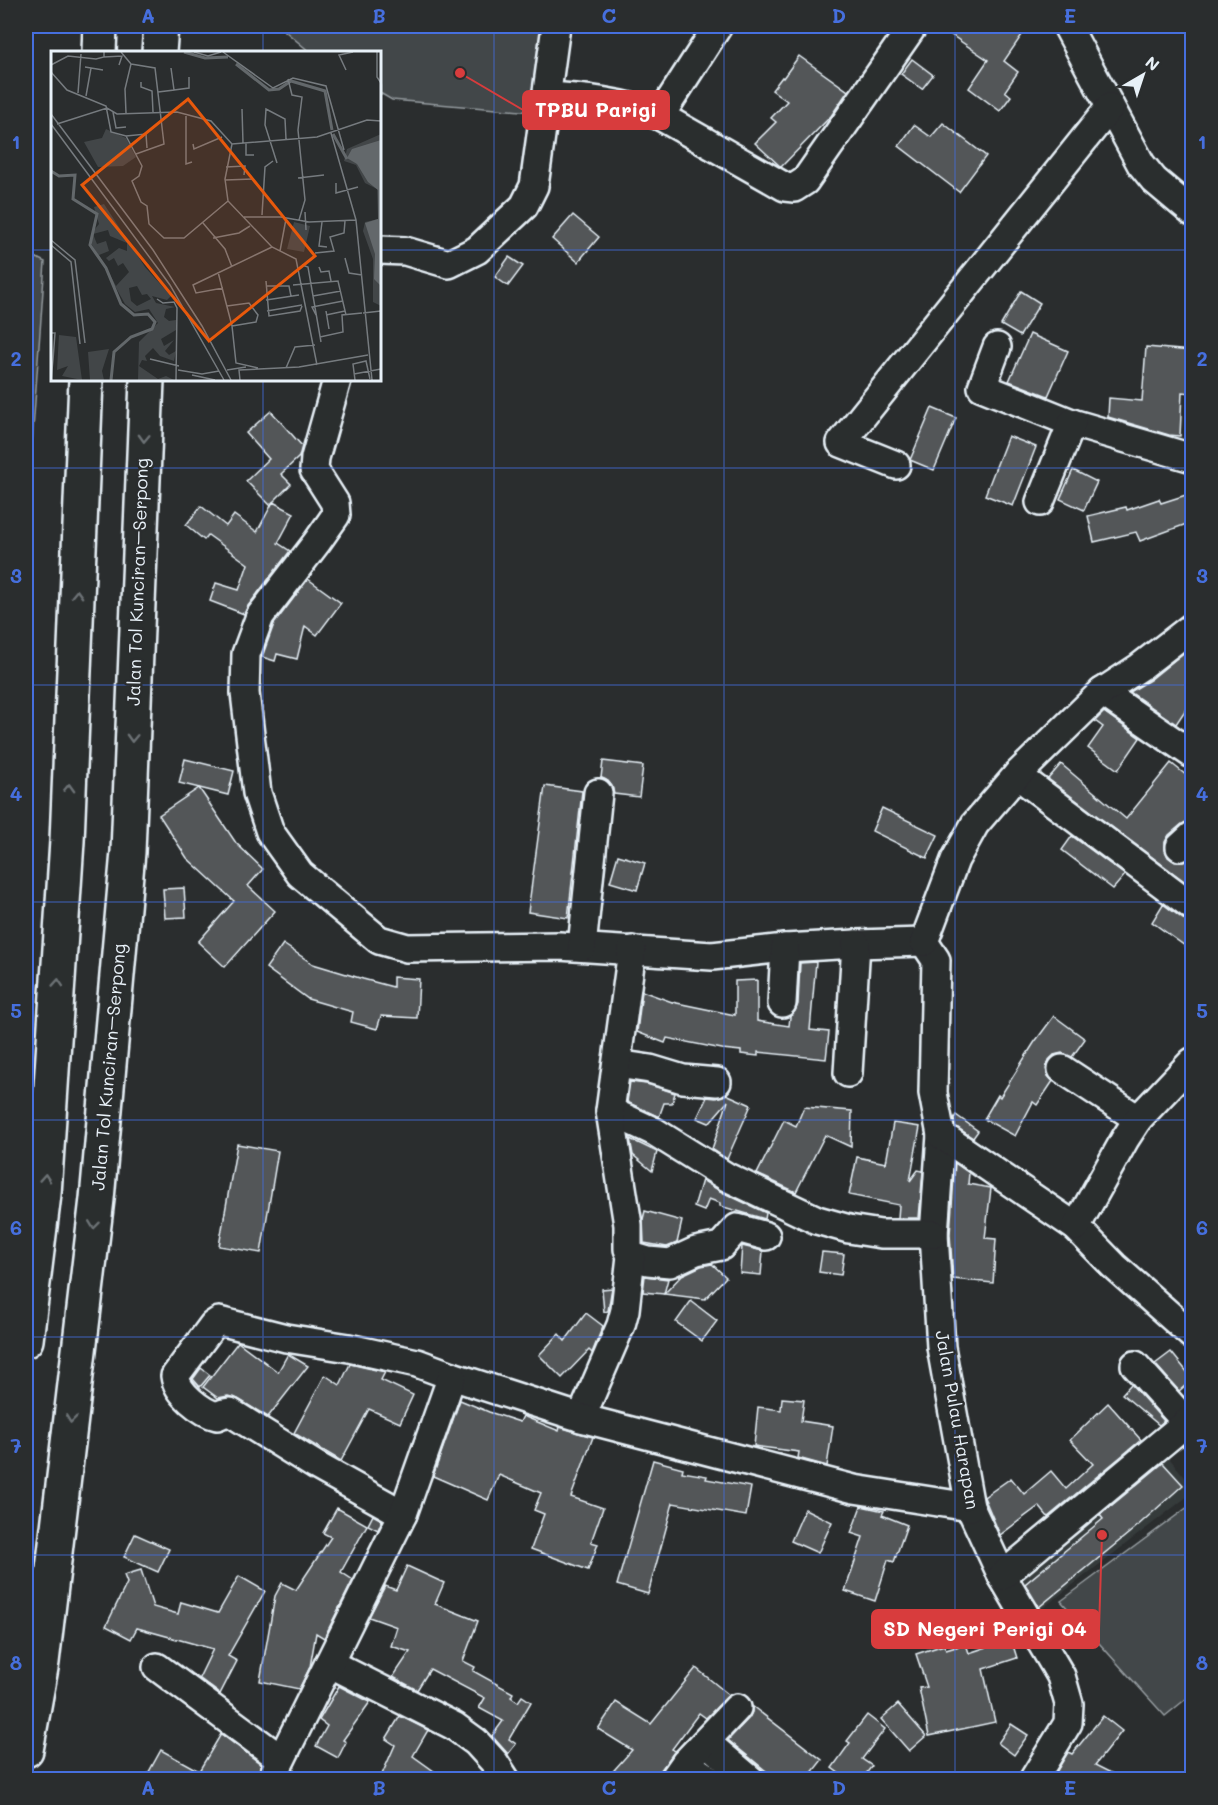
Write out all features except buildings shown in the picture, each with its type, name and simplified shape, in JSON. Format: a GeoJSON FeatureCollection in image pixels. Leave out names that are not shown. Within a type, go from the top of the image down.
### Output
{"type":"FeatureCollection","features":[{"type":"Feature","properties":{"kind":"highway"},"geometry":{"type":"LineString","coordinates":[[99,51],[100,26]]}},
{"type":"Feature","properties":{"kind":"highway"},"geometry":{"type":"LineString","coordinates":[[159,51],[160,26]]}},
{"type":"Feature","properties":{"kind":"highway"},"geometry":{"type":"LineString","coordinates":[[26,1340],[44,1194],[67,841],[86,381]]}},
{"type":"Feature","properties":{"kind":"highway","name":"Jalan Tol Kunciran–Serpong"},"geometry":{"type":"LineString","coordinates":[[26,1750],[34,1661],[97,1199],[128,852],[147,381]]}},
{"type":"Feature","properties":{"kind":"street"},"geometry":{"type":"LineString","coordinates":[[381,250],[405,251],[449,264],[477,250],[524,206],[534,186],[556,26]]}},
{"type":"Feature","properties":{"kind":"street"},"geometry":{"type":"LineString","coordinates":[[660,116],[718,26]]}},
{"type":"Feature","properties":{"kind":"street"},"geometry":{"type":"LineString","coordinates":[[546,96],[624,104],[660,116],[784,187],[794,188],[805,181],[913,26]]}},
{"type":"Feature","properties":{"kind":"street"},"geometry":{"type":"LineString","coordinates":[[1067,26],[1141,164],[1154,180],[1192,212]]}},
{"type":"Feature","properties":{"kind":"street"},"geometry":{"type":"LineString","coordinates":[[896,465],[842,443],[1110,107]]}},
{"type":"Feature","properties":{"kind":"street"},"geometry":{"type":"LineString","coordinates":[[997,347],[981,387],[1072,423],[1192,458]]}},
{"type":"Feature","properties":{"kind":"street"},"geometry":{"type":"LineString","coordinates":[[337,381],[315,458],[314,470],[335,503],[336,515],[260,616],[246,654],[245,693],[257,793],[270,832],[300,874],[379,940],[407,948],[582,947],[712,956],[785,948],[924,942],[956,860],[975,824],[1017,775],[1102,692],[1140,667],[1192,627]]}},
{"type":"Feature","properties":{"kind":"street"},"geometry":{"type":"LineString","coordinates":[[1040,502],[1072,423]]}},
{"type":"Feature","properties":{"kind":"street"},"geometry":{"type":"LineString","coordinates":[[1102,692],[1192,754]]}},
{"type":"Feature","properties":{"kind":"street"},"geometry":{"type":"LineString","coordinates":[[1017,775],[1192,906]]}},
{"type":"Feature","properties":{"kind":"street"},"geometry":{"type":"LineString","coordinates":[[582,947],[598,793]]}},
{"type":"Feature","properties":{"kind":"street","name":"Jalan Pulau Harapan"},"geometry":{"type":"LineString","coordinates":[[924,942],[936,960],[933,1093],[941,1135],[934,1234],[941,1347],[970,1507],[1002,1576],[1061,1676],[1069,1704],[1068,1723],[1034,1779]]}},
{"type":"Feature","properties":{"kind":"street"},"geometry":{"type":"LineString","coordinates":[[848,1073],[856,944]]}},
{"type":"Feature","properties":{"kind":"street"},"geometry":{"type":"LineString","coordinates":[[782,1003],[785,948]]}},
{"type":"Feature","properties":{"kind":"street"},"geometry":{"type":"LineString","coordinates":[[581,1418],[621,1325],[625,1310],[631,1256],[628,1250],[628,1225],[610,1111],[632,950]]}},
{"type":"Feature","properties":{"kind":"street"},"geometry":{"type":"LineString","coordinates":[[1076,1227],[1138,1119],[1192,1062]]}},
{"type":"Feature","properties":{"kind":"street"},"geometry":{"type":"LineString","coordinates":[[618,1064],[650,1069],[683,1079],[717,1082]]}},
{"type":"Feature","properties":{"kind":"street"},"geometry":{"type":"LineString","coordinates":[[1062,1069],[1138,1119]]}},
{"type":"Feature","properties":{"kind":"street"},"geometry":{"type":"LineString","coordinates":[[610,1111],[655,1131],[727,1177],[817,1220],[849,1229],[881,1234],[934,1234]]}},
{"type":"Feature","properties":{"kind":"street"},"geometry":{"type":"LineString","coordinates":[[941,1135],[1076,1227],[1122,1273],[1192,1335]]}},
{"type":"Feature","properties":{"kind":"street"},"geometry":{"type":"LineString","coordinates":[[631,1256],[648,1261],[670,1263],[696,1251],[721,1246],[737,1228],[766,1236]]}},
{"type":"Feature","properties":{"kind":"street"},"geometry":{"type":"LineString","coordinates":[[403,1514],[315,1465],[230,1412],[217,1416],[209,1414],[185,1394],[175,1376],[213,1325],[219,1321],[286,1338],[350,1348],[417,1363],[452,1377],[581,1418],[854,1489],[970,1507]]}},
{"type":"Feature","properties":{"kind":"street"},"geometry":{"type":"LineString","coordinates":[[1002,1576],[1190,1421],[1135,1365]]}},
{"type":"Feature","properties":{"kind":"street"},"geometry":{"type":"LineString","coordinates":[[158,1666],[276,1769],[403,1514],[452,1377]]}},
{"type":"Feature","properties":{"kind":"street"},"geometry":{"type":"LineString","coordinates":[[329,1663],[454,1726],[476,1742],[506,1779]]}},
{"type":"Feature","properties":{"kind":"street"},"geometry":{"type":"LineString","coordinates":[[710,1779],[679,1771],[737,1708]]}},
{"type":"Feature","properties":{"kind":"street"},"geometry":{"type":"LineString","coordinates":[[706,1742],[751,1779]]}},
{"type":"Feature","properties":{"kind":"shaded area"},"geometry":{"type":"Polygon","coordinates":[[[279,26],[551,26],[532,112],[392,100],[381,94],[381,51],[309,51],[279,26]]]}},
{"type":"Feature","properties":{"kind":"shaded area"},"geometry":{"type":"Polygon","coordinates":[[[26,253],[45,262],[26,528],[26,253]]]}},
{"type":"Feature","properties":{"kind":"shaded area"},"geometry":{"type":"Polygon","coordinates":[[[1165,1453],[1192,1486],[1192,1493],[1039,1611],[1014,1576],[1165,1453]]]}},
{"type":"Feature","properties":{"kind":"shaded area"},"geometry":{"type":"Polygon","coordinates":[[[1192,1504],[1192,1694],[1165,1716],[1061,1601],[1192,1504]]]}},
{"type":"Feature","properties":{"kind":"place","name":"TPBU Parigi"},"geometry":{"type":"Point","coordinates":[460,73]}},
{"type":"Feature","properties":{"kind":"place","name":"SD Negeri Perigi 04"},"geometry":{"type":"Point","coordinates":[1102,1535]}}]}
